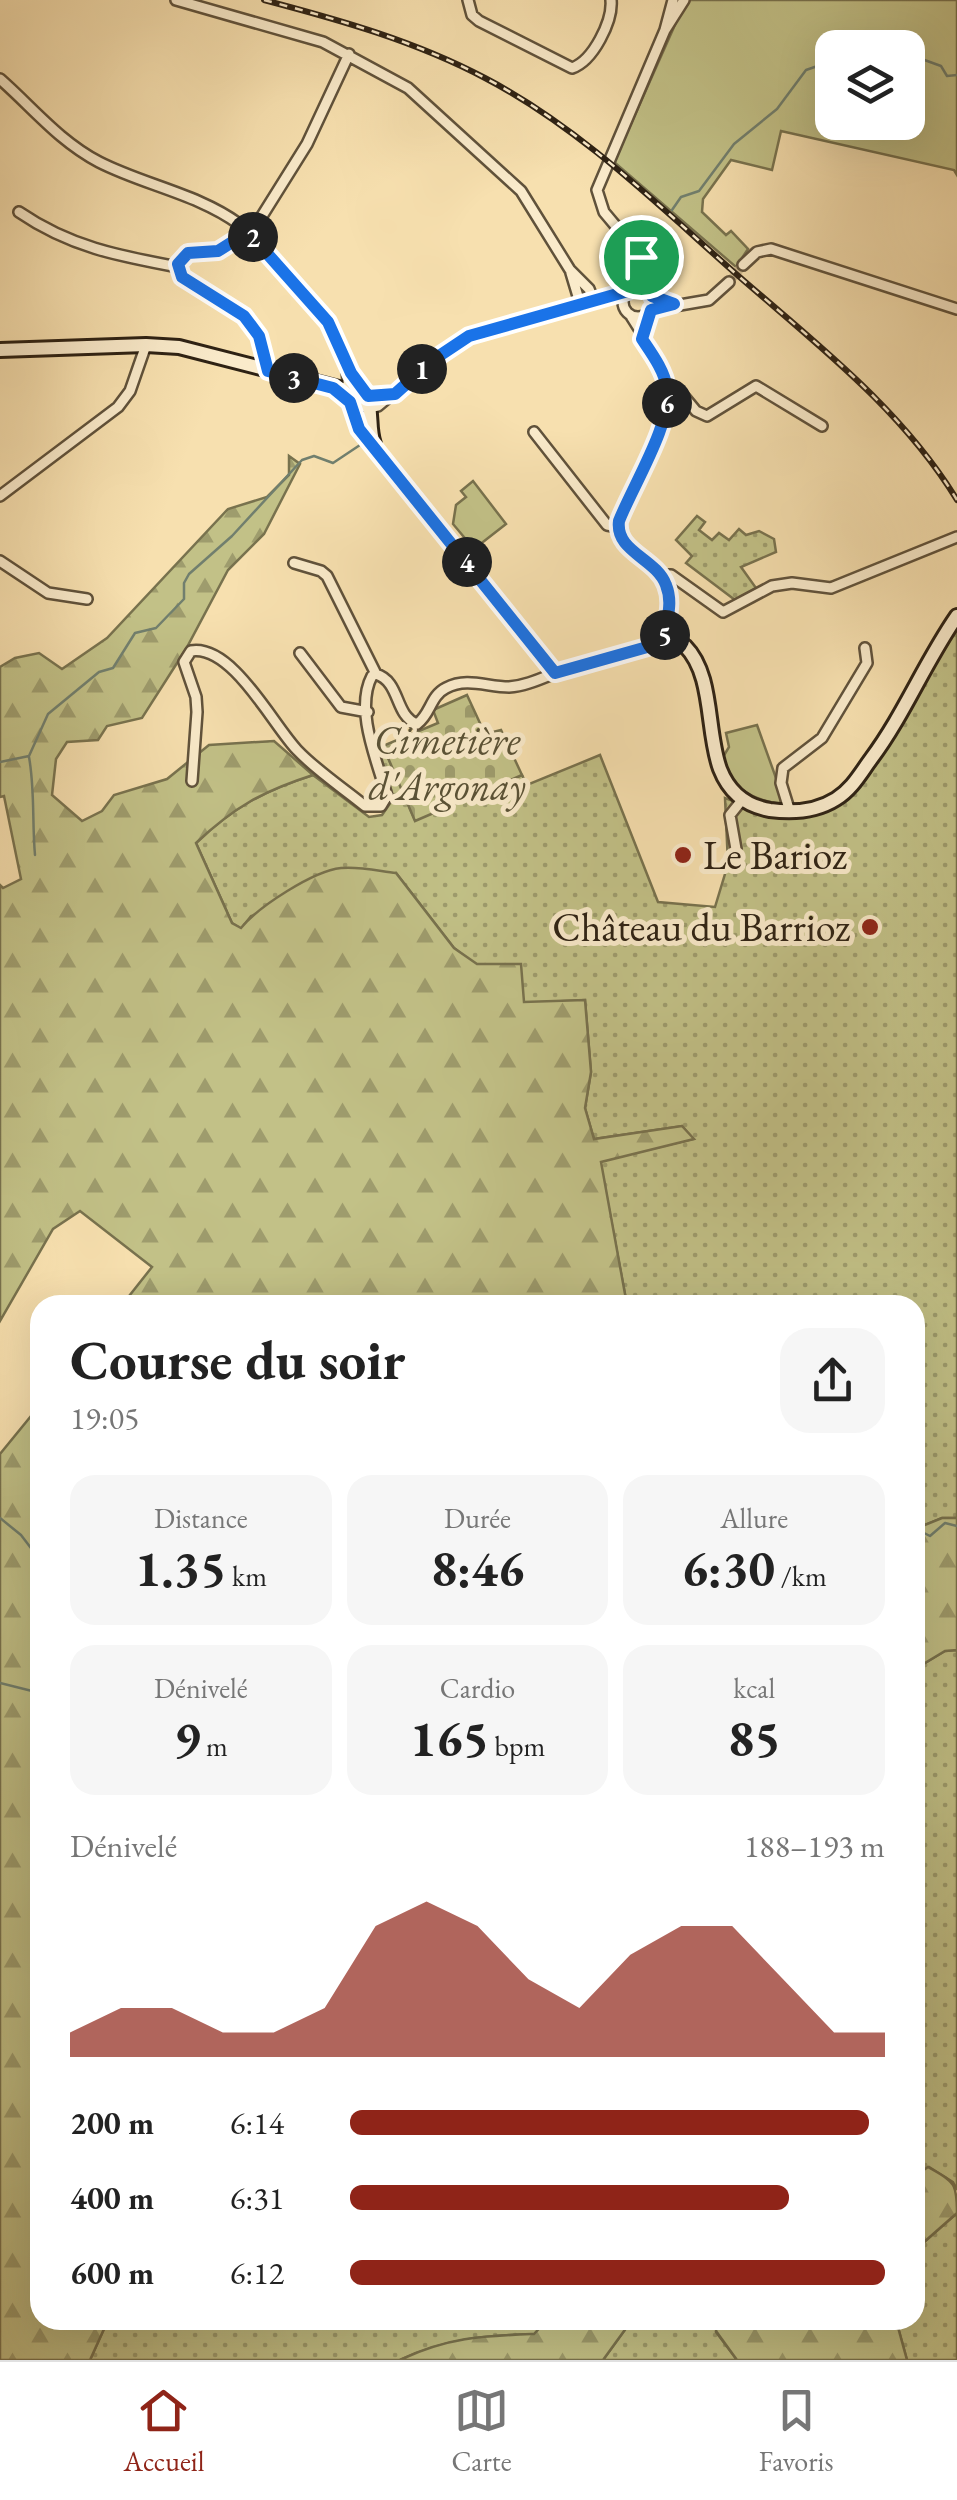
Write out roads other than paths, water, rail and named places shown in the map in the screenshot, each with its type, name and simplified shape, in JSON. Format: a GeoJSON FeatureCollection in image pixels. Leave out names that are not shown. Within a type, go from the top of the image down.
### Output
{"type":"FeatureCollection","features":[{"type":"Feature","properties":{"kind":"street"},"geometry":{"type":"LineString","coordinates":[[176,0],[323,42],[414,92],[530,202],[570,270],[580,303]]}},
{"type":"Feature","properties":{"kind":"street"},"geometry":{"type":"LineString","coordinates":[[468,0],[472,15],[479,22],[572,68],[586,60],[611,15],[611,0]]}},
{"type":"Feature","properties":{"kind":"street"},"geometry":{"type":"LineString","coordinates":[[642,339],[650,312],[651,268],[604,212],[598,190],[665,30],[673,0]]}},
{"type":"Feature","properties":{"kind":"street"},"geometry":{"type":"LineString","coordinates":[[665,30],[684,0]]}},
{"type":"Feature","properties":{"kind":"street"},"geometry":{"type":"LineString","coordinates":[[178,267],[188,253],[218,251],[248,232],[264,214],[307,144],[349,54]]}},
{"type":"Feature","properties":{"kind":"street"},"geometry":{"type":"LineString","coordinates":[[0,78],[53,131],[83,153],[190,198],[248,232],[328,322],[346,364],[369,401],[376,450]]}},
{"type":"Feature","properties":{"kind":"street"},"geometry":{"type":"LineString","coordinates":[[19,212],[78,244],[113,256],[178,267],[188,282],[244,316],[259,336],[268,371]]}},
{"type":"Feature","properties":{"kind":"street"},"geometry":{"type":"LineString","coordinates":[[744,266],[757,252],[771,249],[957,309]]}},
{"type":"Feature","properties":{"kind":"street"},"geometry":{"type":"LineString","coordinates":[[624,307],[624,296],[642,270],[641,257]]}},
{"type":"Feature","properties":{"kind":"street"},"geometry":{"type":"LineString","coordinates":[[570,270],[596,298],[624,307],[632,316],[667,387],[661,424],[618,527],[623,542],[661,575],[671,607],[665,642]]}},
{"type":"Feature","properties":{"kind":"street"},"geometry":{"type":"LineString","coordinates":[[632,316],[642,317],[674,304],[709,300],[729,282]]}},
{"type":"Feature","properties":{"kind":"street"},"geometry":{"type":"LineString","coordinates":[[0,350],[146,345],[200,351],[369,401],[395,394],[433,360],[469,336],[632,289],[644,288],[674,304]]}},
{"type":"Feature","properties":{"kind":"street"},"geometry":{"type":"LineString","coordinates":[[0,496],[118,407],[130,391],[146,345]]}},
{"type":"Feature","properties":{"kind":"street"},"geometry":{"type":"LineString","coordinates":[[346,364],[349,396],[359,429],[555,673]]}},
{"type":"Feature","properties":{"kind":"street"},"geometry":{"type":"LineString","coordinates":[[667,387],[677,388],[696,411],[706,416],[756,386],[822,426]]}},
{"type":"Feature","properties":{"kind":"street"},"geometry":{"type":"LineString","coordinates":[[534,432],[607,525],[618,527]]}},
{"type":"Feature","properties":{"kind":"street"},"geometry":{"type":"LineString","coordinates":[[661,575],[671,575],[723,612],[772,586],[792,583],[832,588],[957,538]]}},
{"type":"Feature","properties":{"kind":"street"},"geometry":{"type":"LineString","coordinates":[[0,561],[48,593],[87,599]]}},
{"type":"Feature","properties":{"kind":"street"},"geometry":{"type":"LineString","coordinates":[[294,563],[327,576],[376,674],[388,680],[404,715],[417,724],[433,699],[452,685],[467,682],[521,686],[555,673],[677,642],[692,653],[698,665],[718,764],[727,782],[742,800],[759,808],[790,812],[823,806],[855,783],[901,715],[957,616]]}},
{"type":"Feature","properties":{"kind":"street"},"geometry":{"type":"LineString","coordinates":[[790,812],[781,782],[783,768],[822,738],[867,663],[865,648]]}},
{"type":"Feature","properties":{"kind":"street"},"geometry":{"type":"LineString","coordinates":[[192,781],[198,712],[184,662],[191,651],[208,652],[236,674],[301,754],[365,806],[376,808],[384,804],[387,796],[372,755],[368,712],[367,686],[376,674]]}},
{"type":"Feature","properties":{"kind":"street"},"geometry":{"type":"LineString","coordinates":[[300,653],[341,706],[368,712]]}},
{"type":"Feature","properties":{"kind":"street"},"geometry":{"type":"LineString","coordinates":[[736,849],[730,815],[742,800]]}},
{"type":"Feature","properties":{"kind":"waterway"},"geometry":{"type":"LineString","coordinates":[[925,60],[941,66],[947,76],[957,75]]}},
{"type":"Feature","properties":{"kind":"waterway"},"geometry":{"type":"LineString","coordinates":[[672,210],[681,197],[699,191],[734,144],[777,109],[806,70],[815,67]]}},
{"type":"Feature","properties":{"kind":"waterway"},"geometry":{"type":"LineString","coordinates":[[0,762],[29,756],[48,714],[99,672],[113,668],[135,633],[156,628],[184,599],[184,583],[189,574],[232,536],[302,460],[314,456],[333,463],[360,445]]}},
{"type":"Feature","properties":{"kind":"waterway"},"geometry":{"type":"LineString","coordinates":[[29,757],[35,855]]}},
{"type":"Feature","properties":{"kind":"waterway"},"geometry":{"type":"LineString","coordinates":[[0,1518],[30,1547]]}},
{"type":"Feature","properties":{"kind":"waterway"},"geometry":{"type":"LineString","coordinates":[[925,1534],[930,1536],[945,1523],[957,1526]]}},
{"type":"Feature","properties":{"kind":"waterway"},"geometry":{"type":"LineString","coordinates":[[0,1683],[30,1690]]}},
{"type":"Feature","properties":{"kind":"tunnel"},"geometry":{"type":"LineString","coordinates":[[729,282],[743,265]]}},
{"type":"Feature","properties":{"kind":"railway"},"geometry":{"type":"LineString","coordinates":[[264,0],[432,53],[485,78],[553,119],[646,194],[855,378],[910,436],[957,500]]}},
{"type":"Feature","properties":{"kind":"place","name":"Le Barioz"},"geometry":{"type":"Point","coordinates":[683,855]}},
{"type":"Feature","properties":{"kind":"place","name":"Château du Barrioz"},"geometry":{"type":"Point","coordinates":[870,927]}},
{"type":"Feature","properties":{"kind":"park label","name":"Cimetière d'Argonay"},"geometry":{"type":"Point","coordinates":[447,763]}}]}
